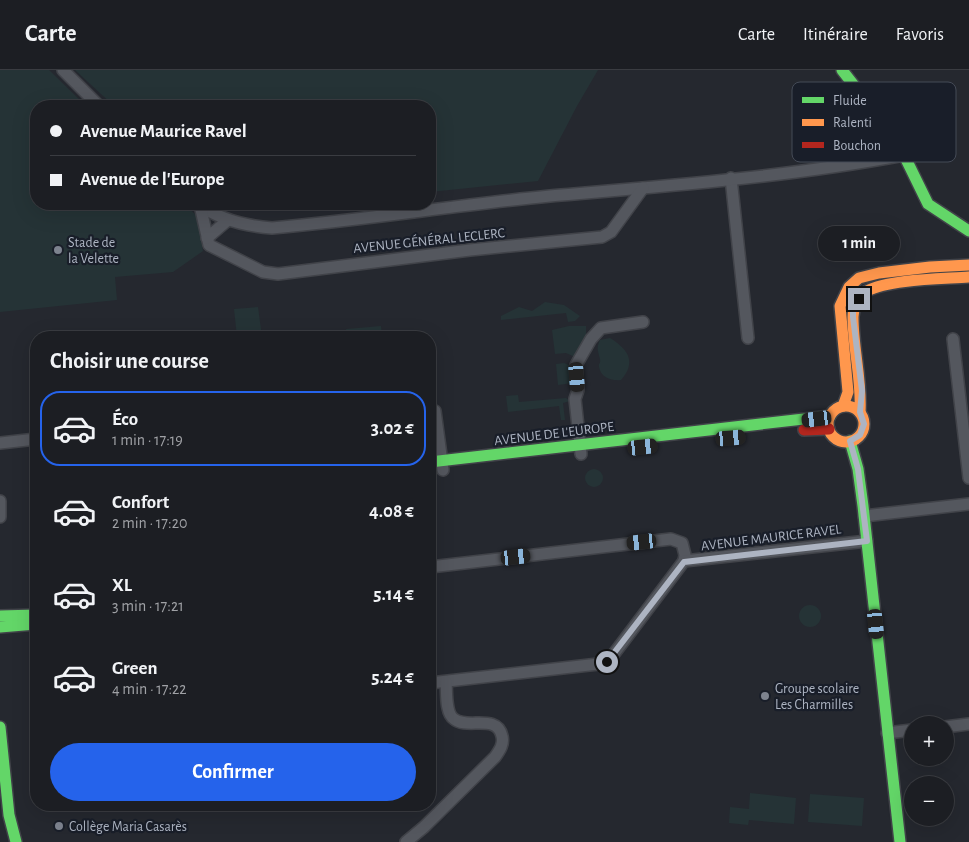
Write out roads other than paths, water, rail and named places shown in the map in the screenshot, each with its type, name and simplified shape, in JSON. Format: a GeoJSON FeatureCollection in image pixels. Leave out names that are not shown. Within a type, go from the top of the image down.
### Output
{"type":"FeatureCollection","features":[{"type":"Feature","properties":{"kind":"street"},"geometry":{"type":"LineString","coordinates":[[64,70],[93,100]]}},
{"type":"Feature","properties":{"kind":"street"},"geometry":{"type":"LineString","coordinates":[[842,70],[851,82]]}},
{"type":"Feature","properties":{"kind":"street"},"geometry":{"type":"LineString","coordinates":[[436,208],[642,188],[866,162]]}},
{"type":"Feature","properties":{"kind":"street"},"geometry":{"type":"LineString","coordinates":[[907,162],[928,204],[933,210],[969,231]]}},
{"type":"Feature","properties":{"kind":"street"},"geometry":{"type":"LineString","coordinates":[[731,178],[748,338]]}},
{"type":"Feature","properties":{"kind":"street","name":"AVENUE GÉNÉRAL LECLERC"},"geometry":{"type":"LineString","coordinates":[[208,238],[209,245],[213,248],[263,272],[278,274],[470,250],[602,238],[611,232],[642,188]]}},
{"type":"Feature","properties":{"kind":"street"},"geometry":{"type":"LineString","coordinates":[[201,210],[208,238],[228,220]]}},
{"type":"Feature","properties":{"kind":"street"},"geometry":{"type":"LineString","coordinates":[[210,210],[228,220],[244,225],[272,228],[421,210]]}},
{"type":"Feature","properties":{"kind":"street"},"geometry":{"type":"LineString","coordinates":[[842,406],[848,392],[840,306],[844,292],[849,285],[866,275],[969,265]]}},
{"type":"Feature","properties":{"kind":"street"},"geometry":{"type":"LineString","coordinates":[[860,412],[862,391],[853,317],[853,309],[859,299],[874,288],[969,277]]}},
{"type":"Feature","properties":{"kind":"street"},"geometry":{"type":"LineString","coordinates":[[580,450],[575,399],[578,390],[576,365],[591,339],[601,328],[643,322]]}},
{"type":"Feature","properties":{"kind":"street"},"geometry":{"type":"LineString","coordinates":[[953,339],[969,478]]}},
{"type":"Feature","properties":{"kind":"street"},"geometry":{"type":"LineString","coordinates":[[842,406],[854,407],[860,412],[864,420],[864,428],[860,435],[850,441],[836,438],[829,429],[830,416],[835,410],[842,406]]}},
{"type":"Feature","properties":{"kind":"street","name":"AVENUE DE L'EUROPE"},"geometry":{"type":"LineString","coordinates":[[580,450],[830,416]]}},
{"type":"Feature","properties":{"kind":"street","name":"AVENUE DE L'EUROPE"},"geometry":{"type":"LineString","coordinates":[[438,465],[817,428],[829,429]]}},
{"type":"Feature","properties":{"kind":"street"},"geometry":{"type":"LineString","coordinates":[[436,429],[438,465]]}},
{"type":"Feature","properties":{"kind":"street"},"geometry":{"type":"LineString","coordinates":[[0,443],[30,440]]}},
{"type":"Feature","properties":{"kind":"street"},"geometry":{"type":"LineString","coordinates":[[850,441],[858,469],[864,516],[900,842]]}},
{"type":"Feature","properties":{"kind":"street"},"geometry":{"type":"LineString","coordinates":[[0,501],[0,517]]}},
{"type":"Feature","properties":{"kind":"street"},"geometry":{"type":"LineString","coordinates":[[864,516],[969,504]]}},
{"type":"Feature","properties":{"kind":"street"},"geometry":{"type":"LineString","coordinates":[[436,566],[670,539],[682,543],[685,555],[684,562]]}},
{"type":"Feature","properties":{"kind":"street","name":"AVENUE MAURICE RAVEL"},"geometry":{"type":"LineString","coordinates":[[436,683],[607,662],[684,562],[867,541]]}},
{"type":"Feature","properties":{"kind":"street"},"geometry":{"type":"LineString","coordinates":[[0,616],[30,615]]}},
{"type":"Feature","properties":{"kind":"street"},"geometry":{"type":"LineString","coordinates":[[0,627],[30,624]]}},
{"type":"Feature","properties":{"kind":"street"},"geometry":{"type":"LineString","coordinates":[[406,842],[424,827],[495,757],[502,742],[502,734],[495,725],[460,722],[453,719],[449,713],[446,682]]}},
{"type":"Feature","properties":{"kind":"street"},"geometry":{"type":"LineString","coordinates":[[954,726],[969,724]]}},
{"type":"Feature","properties":{"kind":"street"},"geometry":{"type":"LineString","coordinates":[[887,733],[904,731]]}},
{"type":"Feature","properties":{"kind":"street"},"geometry":{"type":"LineString","coordinates":[[0,733],[9,815],[16,842]]}},
{"type":"Feature","properties":{"kind":"place","name":"Stade de la Velette"},"geometry":{"type":"Point","coordinates":[58,250]}},
{"type":"Feature","properties":{"kind":"place","name":"Groupe scolaire Les Charmilles"},"geometry":{"type":"Point","coordinates":[765,696]}},
{"type":"Feature","properties":{"kind":"place","name":"Collège Maria Casarès"},"geometry":{"type":"Point","coordinates":[59,826]}}]}
